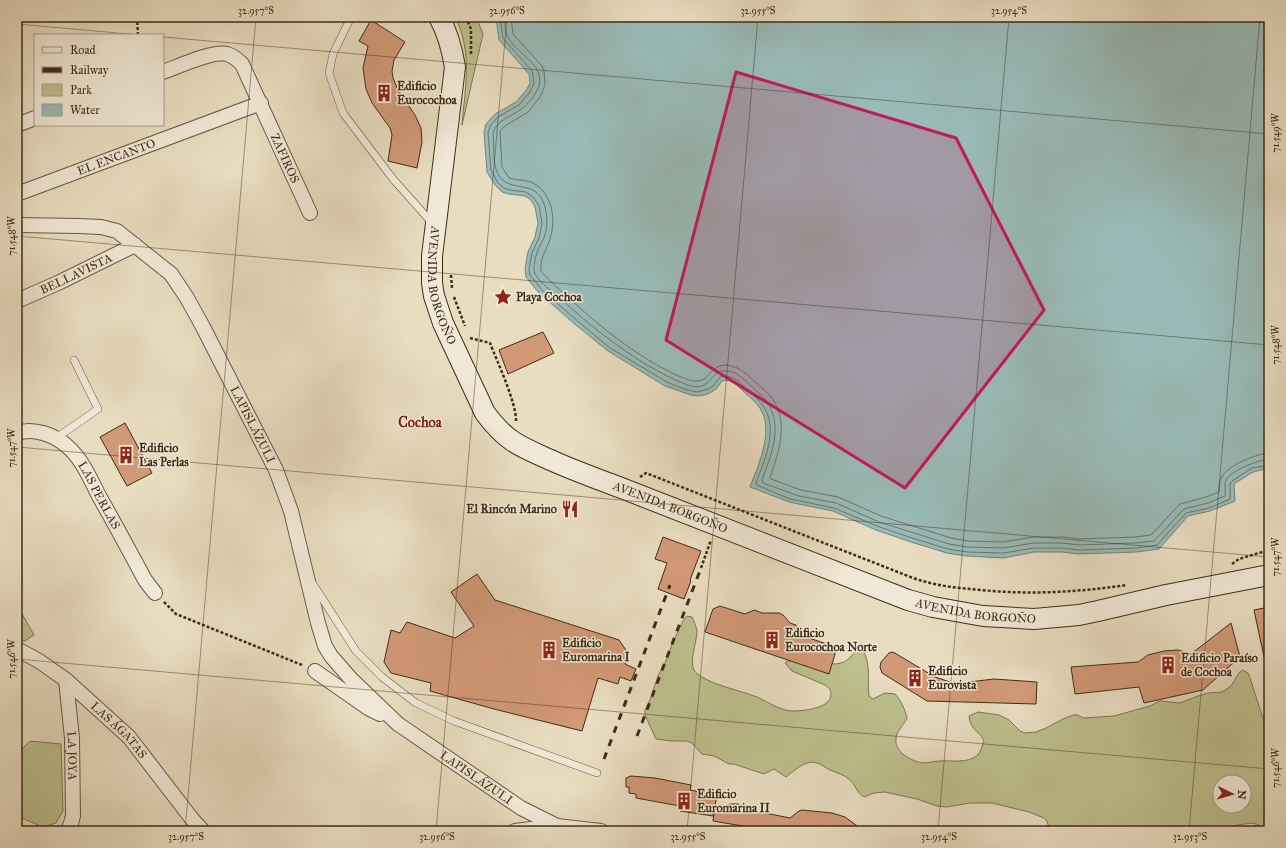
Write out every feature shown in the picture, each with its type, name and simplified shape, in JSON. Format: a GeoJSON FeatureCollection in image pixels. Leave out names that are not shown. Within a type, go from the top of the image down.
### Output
{"type":"FeatureCollection","features":[{"type":"Feature","properties":{"kind":"main road","name":"AVENIDA BORGOÑO"},"geometry":{"type":"LineString","coordinates":[[439,17],[452,48],[455,67],[432,270],[434,296],[443,323],[485,414],[504,436],[522,448],[579,473],[624,489],[908,600],[952,611],[983,616],[1034,618],[1079,615],[1166,595],[1269,575]]}},
{"type":"Feature","properties":{"kind":"street","name":"ZAFIROS"},"geometry":{"type":"LineString","coordinates":[[164,72],[216,53],[226,53],[235,57],[242,64],[261,103],[310,213]]}},
{"type":"Feature","properties":{"kind":"street","name":"EL ENCANTO"},"geometry":{"type":"LineString","coordinates":[[17,194],[261,103]]}},
{"type":"Feature","properties":{"kind":"street"},"geometry":{"type":"LineString","coordinates":[[17,125],[34,118]]}},
{"type":"Feature","properties":{"kind":"street","name":"LAPISLÁZULI"},"geometry":{"type":"LineString","coordinates":[[17,225],[102,227],[118,231],[171,274],[187,298],[203,327],[276,470],[291,511],[325,646],[331,656],[351,679],[398,724]]}},
{"type":"Feature","properties":{"kind":"street","name":"BELLAVISTA"},"geometry":{"type":"LineString","coordinates":[[17,300],[60,282],[134,245]]}},
{"type":"Feature","properties":{"kind":"street","name":"LAS PERLAS"},"geometry":{"type":"LineString","coordinates":[[17,434],[23,431],[45,434],[56,438],[68,446],[79,459],[145,580],[155,593]]}},
{"type":"Feature","properties":{"kind":"street","name":"LAS ÁGATAS"},"geometry":{"type":"LineString","coordinates":[[17,649],[39,661],[66,680],[129,737],[203,831]]}},
{"type":"Feature","properties":{"kind":"street","name":"LAPISLÁZULI"},"geometry":{"type":"LineString","coordinates":[[315,671],[368,708],[398,724],[521,808],[557,826]]}},
{"type":"Feature","properties":{"kind":"street","name":"LA JOYA"},"geometry":{"type":"LineString","coordinates":[[66,680],[72,738],[73,816],[68,831]]}},
{"type":"Feature","properties":{"kind":"street"},"geometry":{"type":"LineString","coordinates":[[515,831],[557,826],[601,831]]}},
{"type":"Feature","properties":{"kind":"lane"},"geometry":{"type":"LineString","coordinates":[[350,17],[333,54],[329,73],[343,113],[393,179],[436,227]]}},
{"type":"Feature","properties":{"kind":"lane"},"geometry":{"type":"LineString","coordinates":[[56,438],[98,409],[74,360]]}},
{"type":"Feature","properties":{"kind":"lane"},"geometry":{"type":"LineString","coordinates":[[307,575],[356,651],[382,677],[416,704],[454,721],[597,773]]}},
{"type":"Feature","properties":{"kind":"path"},"geometry":{"type":"LineString","coordinates":[[137,17],[138,34]]}},
{"type":"Feature","properties":{"kind":"path"},"geometry":{"type":"LineString","coordinates":[[466,17],[471,29],[471,56]]}},
{"type":"Feature","properties":{"kind":"path"},"geometry":{"type":"LineString","coordinates":[[450,270],[452,291],[470,338],[490,343],[507,386],[516,416],[515,427]]}},
{"type":"Feature","properties":{"kind":"path"},"geometry":{"type":"LineString","coordinates":[[624,489],[646,473],[912,578],[946,587],[1040,593],[1082,591],[1129,585]]}},
{"type":"Feature","properties":{"kind":"path"},"geometry":{"type":"LineString","coordinates":[[701,568],[716,525]]}},
{"type":"Feature","properties":{"kind":"path"},"geometry":{"type":"LineString","coordinates":[[1225,565],[1232,564],[1240,559],[1269,550]]}},
{"type":"Feature","properties":{"kind":"path"},"geometry":{"type":"LineString","coordinates":[[155,593],[176,614],[315,671]]}},
{"type":"Feature","properties":{"kind":"highlighted area"},"geometry":{"type":"Polygon","coordinates":[[[736,72],[956,138],[1044,310],[905,488],[666,340],[736,72]]]}},
{"type":"Feature","properties":{"kind":"green space"},"geometry":{"type":"Polygon","coordinates":[[[455,17],[476,17],[483,34],[462,125],[466,84],[466,57],[461,30],[455,17]]]}},
{"type":"Feature","properties":{"kind":"green space"},"geometry":{"type":"Polygon","coordinates":[[[17,605],[34,635],[25,641],[17,639],[17,605]]]}},
{"type":"Feature","properties":{"kind":"green space"},"geometry":{"type":"Polygon","coordinates":[[[687,616],[692,617],[697,629],[692,662],[695,672],[714,683],[757,697],[778,707],[791,711],[821,706],[829,700],[831,692],[825,685],[792,671],[785,663],[793,660],[836,664],[841,663],[845,662],[860,648],[864,652],[868,664],[869,696],[873,699],[885,693],[895,694],[901,702],[907,718],[896,736],[896,744],[905,756],[914,761],[924,763],[937,761],[964,761],[978,755],[984,741],[971,724],[969,716],[978,712],[999,715],[1009,720],[1020,731],[1025,733],[1036,732],[1073,715],[1078,715],[1083,718],[1114,716],[1150,706],[1160,701],[1180,703],[1208,693],[1222,692],[1231,686],[1239,673],[1243,670],[1248,673],[1250,678],[1269,737],[1269,829],[1253,823],[1237,825],[1227,831],[1050,831],[1047,821],[1044,818],[1029,812],[992,803],[970,803],[947,807],[937,806],[917,799],[885,792],[874,793],[864,797],[848,778],[813,762],[804,764],[786,777],[774,769],[764,774],[734,764],[729,764],[714,756],[702,754],[692,743],[687,741],[656,739],[645,715],[645,710],[684,619],[687,616]]]}},
{"type":"Feature","properties":{"kind":"green space"},"geometry":{"type":"Polygon","coordinates":[[[30,741],[61,744],[63,811],[56,823],[43,827],[17,816],[17,754],[30,741]]]}},
{"type":"Feature","properties":{"kind":"water"},"geometry":{"type":"Polygon","coordinates":[[[496,17],[1269,17],[1269,468],[1253,472],[1234,484],[1235,501],[1210,511],[1188,516],[1159,549],[1136,552],[1078,554],[1062,552],[1034,552],[1004,558],[966,556],[947,553],[876,530],[833,511],[789,502],[750,487],[763,450],[766,430],[765,420],[758,406],[738,386],[731,381],[725,380],[722,381],[716,389],[710,393],[697,396],[665,386],[608,351],[539,293],[526,277],[525,269],[528,252],[535,237],[538,223],[535,207],[531,200],[525,196],[502,192],[495,185],[487,172],[484,132],[486,124],[495,114],[516,102],[530,83],[529,74],[499,40],[496,17]]]}},
{"type":"Feature","properties":{"kind":"building","name":"Edificio Eurocochoa"},"geometry":{"type":"Polygon","coordinates":[[[371,20],[405,42],[394,60],[392,71],[398,90],[415,115],[421,128],[422,142],[417,168],[388,161],[392,135],[390,128],[372,103],[366,89],[363,68],[368,46],[359,41],[371,20]]]}},
{"type":"Feature","properties":{"kind":"building"},"geometry":{"type":"Polygon","coordinates":[[[543,332],[554,353],[508,374],[499,350],[543,332]]]}},
{"type":"Feature","properties":{"kind":"building","name":"Edificio Las Perlas"},"geometry":{"type":"Polygon","coordinates":[[[125,423],[152,473],[127,486],[100,437],[125,423]]]}},
{"type":"Feature","properties":{"kind":"building"},"geometry":{"type":"Polygon","coordinates":[[[663,537],[701,551],[684,599],[658,589],[667,563],[655,559],[663,537]]]}},
{"type":"Feature","properties":{"kind":"building","name":"Edificio Euromarina I"},"geometry":{"type":"Polygon","coordinates":[[[477,574],[495,600],[619,640],[628,653],[625,664],[636,669],[631,681],[620,677],[618,684],[598,678],[582,731],[430,691],[431,683],[391,673],[384,662],[391,630],[400,633],[407,622],[455,638],[474,626],[451,592],[477,574]]]}},
{"type":"Feature","properties":{"kind":"building","name":"Edificio Eurocochoa Norte"},"geometry":{"type":"Polygon","coordinates":[[[720,606],[745,614],[754,610],[762,613],[779,613],[783,615],[790,623],[796,625],[800,635],[833,646],[835,654],[829,674],[705,632],[713,609],[720,606]]]}},
{"type":"Feature","properties":{"kind":"building"},"geometry":{"type":"Polygon","coordinates":[[[1269,607],[1269,656],[1264,657],[1254,610],[1269,607]]]}},
{"type":"Feature","properties":{"kind":"building","name":"Edificio Paraíso de Cochoa"},"geometry":{"type":"Polygon","coordinates":[[[1231,623],[1240,657],[1203,690],[1144,703],[1139,687],[1075,694],[1071,667],[1138,662],[1148,655],[1164,651],[1178,650],[1191,654],[1231,623]]]}},
{"type":"Feature","properties":{"kind":"building","name":"Edificio Eurovista"},"geometry":{"type":"Polygon","coordinates":[[[893,652],[935,677],[950,682],[961,683],[994,679],[1037,682],[1036,704],[927,701],[882,673],[880,667],[881,662],[889,653],[893,652]]]}},
{"type":"Feature","properties":{"kind":"building"},"geometry":{"type":"Polygon","coordinates":[[[631,776],[655,778],[691,785],[690,790],[717,795],[713,816],[680,811],[680,806],[636,798],[636,794],[629,793],[629,787],[626,787],[626,778],[631,776]]]}},
{"type":"Feature","properties":{"kind":"building"},"geometry":{"type":"Polygon","coordinates":[[[738,804],[750,810],[790,818],[802,810],[832,813],[845,817],[864,831],[772,831],[713,821],[715,808],[738,804]]]}},
{"type":"Feature","properties":{"kind":"railway"},"geometry":{"type":"LineString","coordinates":[[637,736],[701,568]]}},
{"type":"Feature","properties":{"kind":"railway"},"geometry":{"type":"LineString","coordinates":[[604,759],[670,585]]}},
{"type":"Feature","properties":{"kind":"place","name":"Edificio Eurocochoa"},"geometry":{"type":"Point","coordinates":[384,93]}},
{"type":"Feature","properties":{"kind":"place","name":"Playa Cochoa"},"geometry":{"type":"Point","coordinates":[503,297]}},
{"type":"Feature","properties":{"kind":"place","name":"Edificio Las Perlas"},"geometry":{"type":"Point","coordinates":[126,455]}},
{"type":"Feature","properties":{"kind":"place","name":"El Rincón Marino"},"geometry":{"type":"Point","coordinates":[570,509]}},
{"type":"Feature","properties":{"kind":"place","name":"Edificio Eurocochoa Norte"},"geometry":{"type":"Point","coordinates":[772,640]}},
{"type":"Feature","properties":{"kind":"place","name":"Edificio Euromarina I"},"geometry":{"type":"Point","coordinates":[549,650]}},
{"type":"Feature","properties":{"kind":"place","name":"Edificio Paraíso de Cochoa"},"geometry":{"type":"Point","coordinates":[1168,665]}},
{"type":"Feature","properties":{"kind":"place","name":"Edificio Eurovista"},"geometry":{"type":"Point","coordinates":[915,678]}},
{"type":"Feature","properties":{"kind":"place","name":"Edificio Euromarina II"},"geometry":{"type":"Point","coordinates":[684,801]}},
{"type":"Feature","properties":{"kind":"district","name":"Cochoa"},"geometry":{"type":"Point","coordinates":[420,422]}}]}
